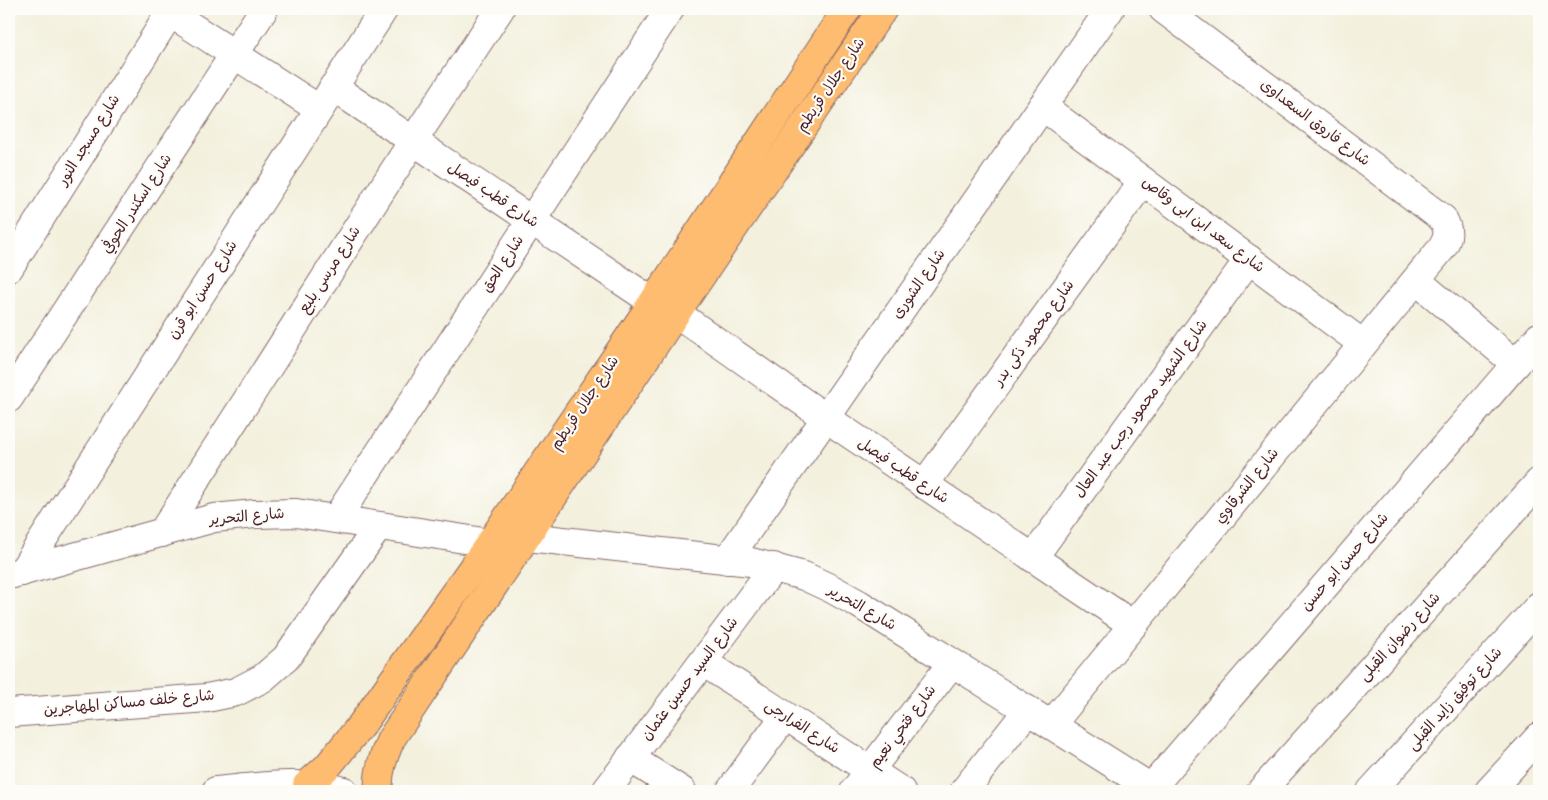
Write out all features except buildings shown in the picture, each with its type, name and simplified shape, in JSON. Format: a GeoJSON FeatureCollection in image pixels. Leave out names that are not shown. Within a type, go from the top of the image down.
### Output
{"type":"FeatureCollection","features":[{"type":"Feature","properties":{"kind":"main road","name":"شارع جلال قريطم"},"geometry":{"type":"LineString","coordinates":[[752,177],[847,9]]}},
{"type":"Feature","properties":{"kind":"main road","name":"شارع جلال قريطم"},"geometry":{"type":"LineString","coordinates":[[306,785],[327,767],[378,702],[490,542],[664,307],[752,177],[883,9]]}},
{"type":"Feature","properties":{"kind":"main road","name":"شارع جلال قريطم"},"geometry":{"type":"LineString","coordinates":[[379,791],[378,784],[382,761],[391,738],[527,537],[664,307]]}},
{"type":"Feature","properties":{"kind":"main road"},"geometry":{"type":"LineString","coordinates":[[378,702],[404,719]]}},
{"type":"Feature","properties":{"kind":"street","name":"شارع اسكندر الحوفي"},"geometry":{"type":"LineString","coordinates":[[12,386],[264,9]]}},
{"type":"Feature","properties":{"kind":"street","name":"شارع حسن ابو قرن"},"geometry":{"type":"LineString","coordinates":[[15,573],[384,9]]}},
{"type":"Feature","properties":{"kind":"street","name":"شارع مرسى بلبع"},"geometry":{"type":"LineString","coordinates":[[162,533],[413,141],[500,9]]}},
{"type":"Feature","properties":{"kind":"street","name":"شارع الحق"},"geometry":{"type":"LineString","coordinates":[[336,520],[670,9]]}},
{"type":"Feature","properties":{"kind":"street","name":"شارع الشورى"},"geometry":{"type":"LineString","coordinates":[[727,560],[1110,9]]}},
{"type":"Feature","properties":{"kind":"street","name":"شارع فاروق السعداوى"},"geometry":{"type":"LineString","coordinates":[[1163,9],[1443,219],[1448,228],[1448,239],[1442,248]]}},
{"type":"Feature","properties":{"kind":"street","name":"شارع قطب فيصل"},"geometry":{"type":"LineString","coordinates":[[167,11],[235,54],[413,141],[531,221],[664,307],[1133,625]]}},
{"type":"Feature","properties":{"kind":"street","name":"شارع مسجد النور"},"geometry":{"type":"LineString","coordinates":[[9,268],[167,11]]}},
{"type":"Feature","properties":{"kind":"street","name":"شارع سعد ابن ابى وقاص"},"geometry":{"type":"LineString","coordinates":[[1042,106],[1363,344]]}},
{"type":"Feature","properties":{"kind":"street","name":"شارع محمود ذكى بدر"},"geometry":{"type":"LineString","coordinates":[[924,484],[1143,181]]}},
{"type":"Feature","properties":{"kind":"street","name":"شارع الشرقاوي"},"geometry":{"type":"LineString","coordinates":[[1051,725],[1442,248]]}},
{"type":"Feature","properties":{"kind":"street","name":"شارع الشهيد محمود رجب عبد العال"},"geometry":{"type":"LineString","coordinates":[[1033,558],[1249,260]]}},
{"type":"Feature","properties":{"kind":"street"},"geometry":{"type":"LineString","coordinates":[[1416,280],[1516,364]]}},
{"type":"Feature","properties":{"kind":"street","name":"شارع حسن ابو حسن"},"geometry":{"type":"LineString","coordinates":[[1153,790],[1539,337]]}},
{"type":"Feature","properties":{"kind":"street","name":"شارع رضوان القبلى"},"geometry":{"type":"LineString","coordinates":[[1261,791],[1539,482]]}},
{"type":"Feature","properties":{"kind":"street","name":"شارع التحرير"},"geometry":{"type":"LineString","coordinates":[[15,573],[214,518],[255,514],[296,513],[490,542]]}},
{"type":"Feature","properties":{"kind":"street","name":"شارع خلف مساكن المهاجرين"},"geometry":{"type":"LineString","coordinates":[[9,714],[207,698],[236,692],[257,682],[286,658],[379,526]]}},
{"type":"Feature","properties":{"kind":"street","name":"شارع التحرير"},"geometry":{"type":"LineString","coordinates":[[527,537],[751,562],[804,576],[832,589],[1153,790]]}},
{"type":"Feature","properties":{"kind":"street","name":"شارع السيد حسين عثمان"},"geometry":{"type":"LineString","coordinates":[[606,791],[774,567]]}},
{"type":"Feature","properties":{"kind":"street","name":"شارع توفيق زايد القبلى"},"geometry":{"type":"LineString","coordinates":[[1371,791],[1539,606]]}},
{"type":"Feature","properties":{"kind":"street","name":"شارع الفرارجى"},"geometry":{"type":"LineString","coordinates":[[703,662],[785,716],[862,781],[901,791]]}},
{"type":"Feature","properties":{"kind":"street","name":"شارع فتحي نعيم"},"geometry":{"type":"LineString","coordinates":[[862,781],[952,663]]}},
{"type":"Feature","properties":{"kind":"street"},"geometry":{"type":"LineString","coordinates":[[964,791],[1028,710]]}},
{"type":"Feature","properties":{"kind":"street"},"geometry":{"type":"LineString","coordinates":[[730,791],[785,716]]}},
{"type":"Feature","properties":{"kind":"street"},"geometry":{"type":"LineString","coordinates":[[1491,791],[1539,737]]}},
{"type":"Feature","properties":{"kind":"street"},"geometry":{"type":"LineString","coordinates":[[630,758],[682,791]]}},
{"type":"Feature","properties":{"kind":"street"},"geometry":{"type":"LineString","coordinates":[[216,791],[285,785],[306,785],[344,791]]}}]}
